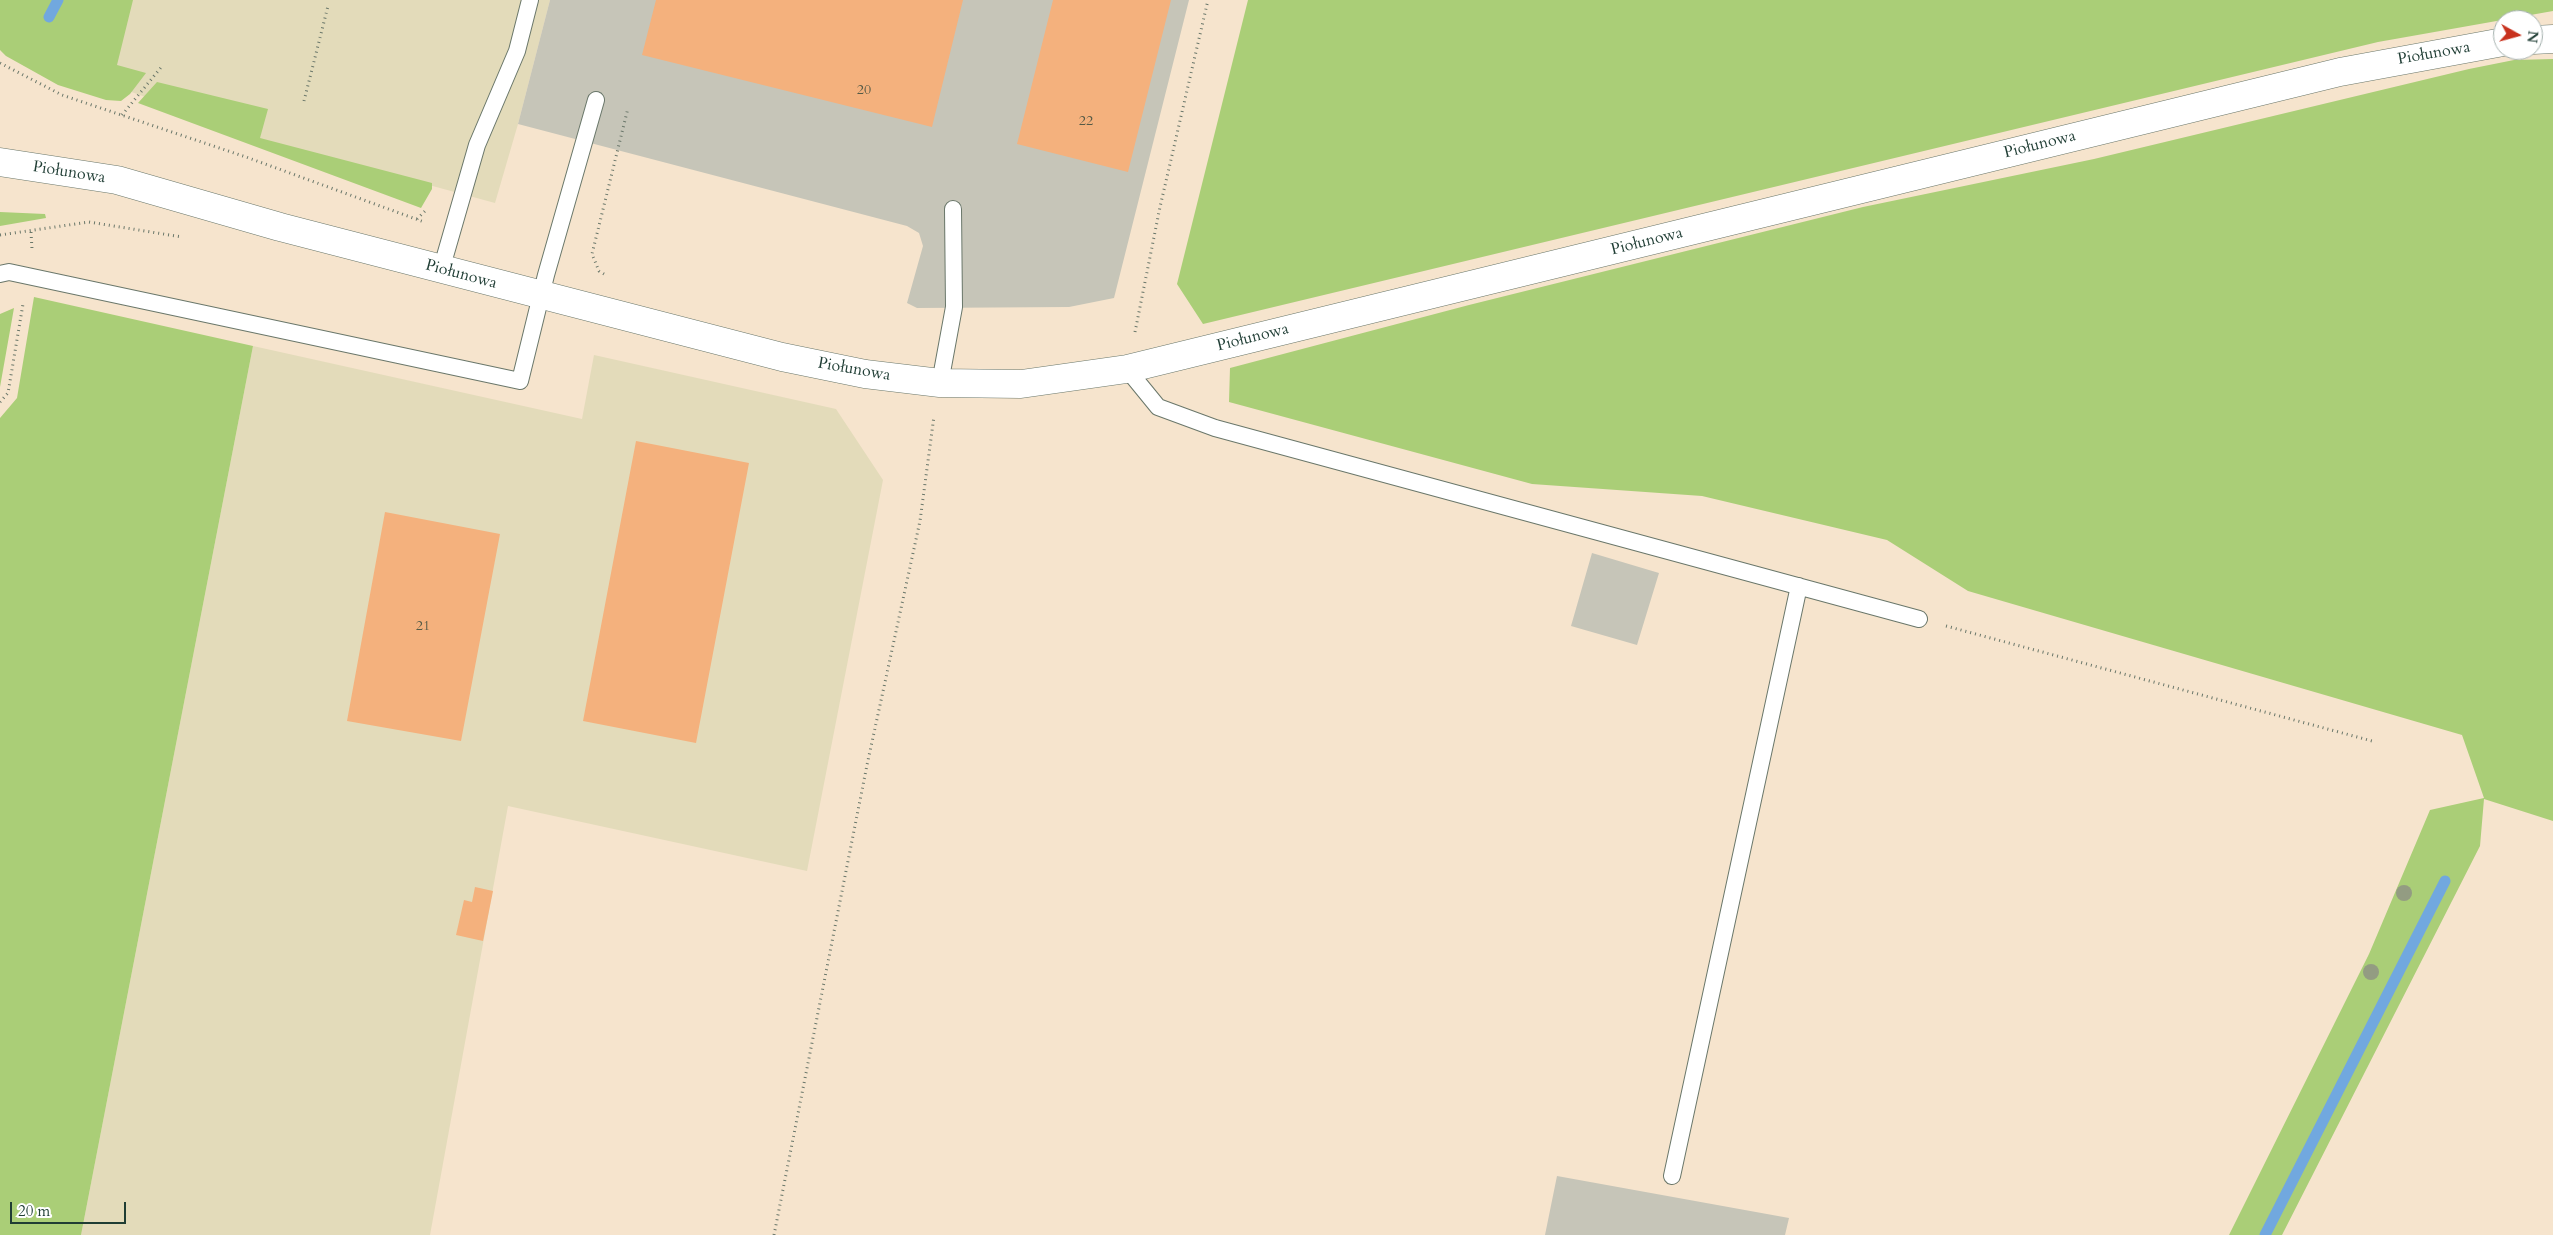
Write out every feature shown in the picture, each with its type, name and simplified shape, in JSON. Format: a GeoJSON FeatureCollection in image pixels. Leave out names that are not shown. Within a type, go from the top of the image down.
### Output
{"type":"FeatureCollection","features":[{"type":"Feature","properties":{"kind":"street","name":"Piołunowa"},"geometry":{"type":"LineString","coordinates":[[0,162],[117,180],[280,228],[782,357],[865,374],[940,383],[1022,384],[1127,370],[2340,72],[2493,44]]}},
{"type":"Feature","properties":{"kind":"lane"},"geometry":{"type":"LineString","coordinates":[[441,270],[477,145],[517,51],[530,0]]}},
{"type":"Feature","properties":{"kind":"lane"},"geometry":{"type":"LineString","coordinates":[[0,274],[9,272],[520,381],[541,296],[596,100]]}},
{"type":"Feature","properties":{"kind":"lane"},"geometry":{"type":"LineString","coordinates":[[940,383],[954,307],[953,209]]}},
{"type":"Feature","properties":{"kind":"lane"},"geometry":{"type":"LineString","coordinates":[[1127,370],[1158,407],[1215,428],[1919,618]]}},
{"type":"Feature","properties":{"kind":"lane"},"geometry":{"type":"LineString","coordinates":[[1672,1176],[1799,586]]}},
{"type":"Feature","properties":{"kind":"path"},"geometry":{"type":"LineString","coordinates":[[1127,370],[1160,207],[1208,0]]}},
{"type":"Feature","properties":{"kind":"path"},"geometry":{"type":"LineString","coordinates":[[304,101],[328,6]]}},
{"type":"Feature","properties":{"kind":"path"},"geometry":{"type":"LineString","coordinates":[[0,63],[62,95],[246,157],[417,219]]}},
{"type":"Feature","properties":{"kind":"path"},"geometry":{"type":"LineString","coordinates":[[122,115],[163,65]]}},
{"type":"Feature","properties":{"kind":"path"},"geometry":{"type":"LineString","coordinates":[[599,271],[592,254],[628,108]]}},
{"type":"Feature","properties":{"kind":"path"},"geometry":{"type":"LineString","coordinates":[[0,236],[89,222],[190,238]]}},
{"type":"Feature","properties":{"kind":"path"},"geometry":{"type":"LineString","coordinates":[[0,402],[8,393],[32,248],[31,232]]}},
{"type":"Feature","properties":{"kind":"path"},"geometry":{"type":"LineString","coordinates":[[774,1235],[867,765],[920,521],[940,383]]}},
{"type":"Feature","properties":{"kind":"path"},"geometry":{"type":"LineString","coordinates":[[1919,618],[2372,741]]}},
{"type":"Feature","properties":{"kind":"shaded area"},"geometry":{"type":"Polygon","coordinates":[[[121,0],[550,0],[518,124],[495,203],[260,139],[96,79],[121,0]]]}},
{"type":"Feature","properties":{"kind":"shaded area"},"geometry":{"type":"Polygon","coordinates":[[[550,0],[1189,0],[1114,298],[1069,307],[917,308],[907,303],[923,246],[919,233],[907,226],[518,124],[550,0]]]}},
{"type":"Feature","properties":{"kind":"shaded area"},"geometry":{"type":"Polygon","coordinates":[[[253,346],[582,419],[594,355],[836,409],[883,480],[807,871],[508,806],[430,1235],[81,1235],[253,346]]]}},
{"type":"Feature","properties":{"kind":"shaded area"},"geometry":{"type":"Polygon","coordinates":[[[1592,553],[1659,573],[1637,645],[1571,626],[1592,553]]]}},
{"type":"Feature","properties":{"kind":"shaded area"},"geometry":{"type":"Polygon","coordinates":[[[1557,1176],[1789,1218],[1785,1235],[1545,1235],[1557,1176]]]}},
{"type":"Feature","properties":{"kind":"green space"},"geometry":{"type":"Polygon","coordinates":[[[0,0],[133,0],[117,65],[146,73],[130,94],[121,101],[106,100],[58,85],[6,56],[0,50],[0,0]]]}},
{"type":"Feature","properties":{"kind":"green space"},"geometry":{"type":"Polygon","coordinates":[[[1248,0],[2553,0],[2553,11],[2543,13],[2543,10],[2493,10],[2493,22],[2378,42],[1203,324],[1177,284],[1248,0]]]}},
{"type":"Feature","properties":{"kind":"green space"},"geometry":{"type":"Polygon","coordinates":[[[2553,59],[2553,821],[2484,799],[2480,846],[2282,1235],[2229,1235],[2369,954],[2430,810],[2484,798],[2462,735],[1968,591],[1887,540],[1702,496],[1532,484],[1229,402],[1230,368],[1469,305],[1863,207],[2094,159],[2469,69],[2514,60],[2553,59]]]}},
{"type":"Feature","properties":{"kind":"green space"},"geometry":{"type":"Polygon","coordinates":[[[157,82],[268,109],[260,138],[432,183],[432,189],[421,208],[138,103],[157,82]]]}},
{"type":"Feature","properties":{"kind":"green space"},"geometry":{"type":"Polygon","coordinates":[[[0,212],[45,214],[46,218],[0,226],[0,212]]]}},
{"type":"Feature","properties":{"kind":"green space"},"geometry":{"type":"Polygon","coordinates":[[[34,297],[253,346],[81,1235],[0,1235],[0,418],[17,398],[34,297]]]}},
{"type":"Feature","properties":{"kind":"green space"},"geometry":{"type":"Polygon","coordinates":[[[14,308],[0,387],[0,314],[14,308]]]}},
{"type":"Feature","properties":{"kind":"building"},"geometry":{"type":"Polygon","coordinates":[[[656,0],[963,0],[932,127],[642,55],[656,0]]]}},
{"type":"Feature","properties":{"kind":"building"},"geometry":{"type":"Polygon","coordinates":[[[1053,0],[1171,0],[1128,172],[1017,144],[1053,0]]]}},
{"type":"Feature","properties":{"kind":"building"},"geometry":{"type":"Polygon","coordinates":[[[636,441],[749,463],[696,743],[583,721],[636,441]]]}},
{"type":"Feature","properties":{"kind":"building"},"geometry":{"type":"Polygon","coordinates":[[[385,512],[500,534],[461,741],[347,721],[385,512]]]}},
{"type":"Feature","properties":{"kind":"building"},"geometry":{"type":"Polygon","coordinates":[[[475,887],[493,891],[483,941],[456,935],[464,900],[472,902],[475,887]]]}},
{"type":"Feature","properties":{"kind":"waterway"},"geometry":{"type":"LineString","coordinates":[[49,17],[58,0]]}},
{"type":"Feature","properties":{"kind":"waterway"},"geometry":{"type":"LineString","coordinates":[[2265,1235],[2445,881]]}}]}
